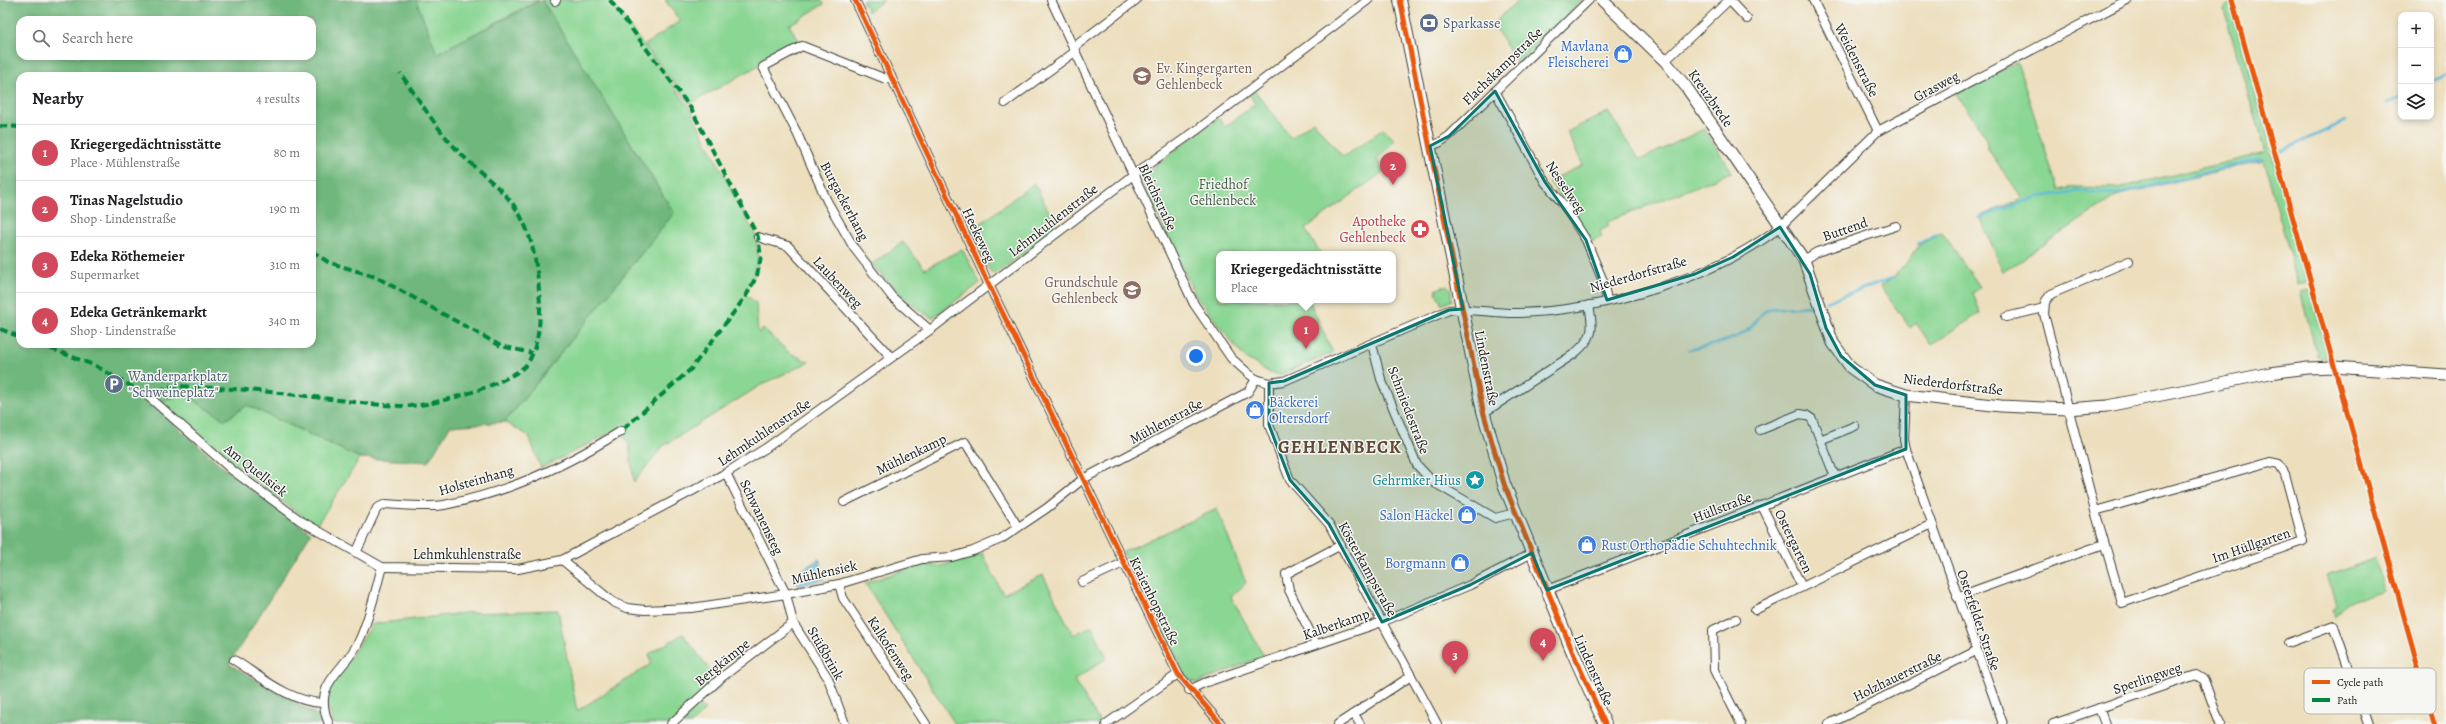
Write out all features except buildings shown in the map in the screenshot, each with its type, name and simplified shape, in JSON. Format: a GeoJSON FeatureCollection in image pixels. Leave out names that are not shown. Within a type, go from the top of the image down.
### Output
{"type":"FeatureCollection","features":[{"type":"Feature","properties":{"kind":"main road","name":"Lindenstraße"},"geometry":{"type":"LineString","coordinates":[[1400,0],[1483,411],[1494,454],[1516,514],[1547,590],[1605,724]]}},
{"type":"Feature","properties":{"kind":"main road","name":"Kreuzbrede"},"geometry":{"type":"LineString","coordinates":[[1602,0],[1665,61],[1687,88],[1780,227]]}},
{"type":"Feature","properties":{"kind":"main road","name":"Niederdorfstraße"},"geometry":{"type":"LineString","coordinates":[[1780,227],[1804,260],[1810,274],[1826,328],[1841,356],[1851,368],[1875,386],[1906,396],[2001,406],[2068,409],[2107,406],[2270,373],[2334,367],[2446,375]]}},
{"type":"Feature","properties":{"kind":"street","name":"Heekeweg"},"geometry":{"type":"LineString","coordinates":[[855,0],[989,286],[1083,480]]}},
{"type":"Feature","properties":{"kind":"street","name":"Bleichstraße"},"geometry":{"type":"LineString","coordinates":[[1051,0],[1194,304],[1231,358],[1256,379],[1269,383]]}},
{"type":"Feature","properties":{"kind":"street"},"geometry":{"type":"LineString","coordinates":[[1005,103],[1136,0]]}},
{"type":"Feature","properties":{"kind":"street"},"geometry":{"type":"LineString","coordinates":[[1353,0],[1359,7]]}},
{"type":"Feature","properties":{"kind":"street","name":"Lehmkuhlenstraße"},"geometry":{"type":"LineString","coordinates":[[356,553],[382,567],[518,569],[562,560],[726,474],[766,448],[930,330],[1133,175],[1196,130],[1368,0]]}},
{"type":"Feature","properties":{"kind":"street","name":"Flachskampstraße"},"geometry":{"type":"LineString","coordinates":[[1430,146],[1440,143],[1449,136],[1589,0]]}},
{"type":"Feature","properties":{"kind":"street"},"geometry":{"type":"LineString","coordinates":[[1665,61],[1729,0],[1747,19]]}},
{"type":"Feature","properties":{"kind":"street","name":"Weidenstraße"},"geometry":{"type":"LineString","coordinates":[[1813,0],[1878,131]]}},
{"type":"Feature","properties":{"kind":"street","name":"Grasweg"},"geometry":{"type":"LineString","coordinates":[[1780,227],[1878,131],[2127,0]]}},
{"type":"Feature","properties":{"kind":"street","name":"Burgackerhang"},"geometry":{"type":"LineString","coordinates":[[891,76],[886,79],[802,46],[763,67],[797,133],[827,201],[854,248],[892,297],[930,330]]}},
{"type":"Feature","properties":{"kind":"street","name":"Nesselweg"},"geometry":{"type":"LineString","coordinates":[[1495,92],[1545,182],[1563,204],[1586,240],[1603,282],[1607,300]]}},
{"type":"Feature","properties":{"kind":"street","name":"Buttend"},"geometry":{"type":"LineString","coordinates":[[1804,260],[1817,252],[1896,226]]}},
{"type":"Feature","properties":{"kind":"street","name":"Niederdorfstraße"},"geometry":{"type":"LineString","coordinates":[[1463,309],[1517,313],[1589,305],[1695,274],[1733,258],[1763,240],[1780,227]]}},
{"type":"Feature","properties":{"kind":"street","name":"Laubenweg"},"geometry":{"type":"LineString","coordinates":[[758,237],[788,246],[891,357]]}},
{"type":"Feature","properties":{"kind":"street"},"geometry":{"type":"LineString","coordinates":[[2006,317],[2044,308],[2045,302],[2051,294],[2129,261]]}},
{"type":"Feature","properties":{"kind":"street"},"geometry":{"type":"LineString","coordinates":[[1483,411],[1488,410],[1574,354],[1585,344],[1591,337],[1592,329],[1589,305]]}},
{"type":"Feature","properties":{"kind":"street","name":"Im Hüllgarten"},"geometry":{"type":"LineString","coordinates":[[2044,308],[2094,511],[2122,603],[2303,541],[2285,474],[2279,464],[2270,462],[2094,511]]}},
{"type":"Feature","properties":{"kind":"street"},"geometry":{"type":"LineString","coordinates":[[1269,383],[1284,380],[1372,344],[1449,310],[1463,309]]}},
{"type":"Feature","properties":{"kind":"street","name":"Schmiedestraße"},"geometry":{"type":"LineString","coordinates":[[1372,344],[1381,379],[1413,460],[1421,472],[1433,482],[1495,518],[1516,514]]}},
{"type":"Feature","properties":{"kind":"street","name":"Mühlenstraße"},"geometry":{"type":"LineString","coordinates":[[1083,480],[1248,392],[1256,379]]}},
{"type":"Feature","properties":{"kind":"street","name":"Kösterkampstraße"},"geometry":{"type":"LineString","coordinates":[[1269,383],[1269,425],[1290,480],[1329,524],[1342,545],[1438,724]]}},
{"type":"Feature","properties":{"kind":"street","name":"Am Quellsiek"},"geometry":{"type":"LineString","coordinates":[[148,396],[232,470],[307,525],[356,553]]}},
{"type":"Feature","properties":{"kind":"street","name":"Osterfelder Straße"},"geometry":{"type":"LineString","coordinates":[[1906,396],[1904,439],[1906,449],[2003,724]]}},
{"type":"Feature","properties":{"kind":"street"},"geometry":{"type":"LineString","coordinates":[[1760,430],[1800,414],[1806,415],[1812,419],[1834,477]]}},
{"type":"Feature","properties":{"kind":"street"},"geometry":{"type":"LineString","coordinates":[[1820,440],[1855,426]]}},
{"type":"Feature","properties":{"kind":"street","name":"Holsteinhang"},"geometry":{"type":"LineString","coordinates":[[356,553],[377,508],[386,504],[444,505],[480,496],[572,460],[621,431]]}},
{"type":"Feature","properties":{"kind":"street","name":"Mühlenkamp"},"geometry":{"type":"LineString","coordinates":[[844,502],[965,442],[1018,527]]}},
{"type":"Feature","properties":{"kind":"street","name":"Hüllstraße"},"geometry":{"type":"LineString","coordinates":[[1547,590],[1906,449]]}},
{"type":"Feature","properties":{"kind":"street","name":"Schwanensteg"},"geometry":{"type":"LineString","coordinates":[[726,474],[786,594]]}},
{"type":"Feature","properties":{"kind":"street","name":"Mühlensiek"},"geometry":{"type":"LineString","coordinates":[[562,560],[613,602],[627,608],[645,610],[691,608],[786,594],[840,584],[922,559],[934,560],[973,551],[1001,539],[1048,508],[1083,480]]}},
{"type":"Feature","properties":{"kind":"street","name":"Kraienhopstraße"},"geometry":{"type":"LineString","coordinates":[[1083,480],[1178,674],[1189,690],[1221,724]]}},
{"type":"Feature","properties":{"kind":"street","name":"Ostergarten"},"geometry":{"type":"LineString","coordinates":[[1762,506],[1802,587]]}},
{"type":"Feature","properties":{"kind":"street"},"geometry":{"type":"LineString","coordinates":[[1754,610],[1932,524]]}},
{"type":"Feature","properties":{"kind":"street"},"geometry":{"type":"LineString","coordinates":[[1957,597],[2104,544]]}},
{"type":"Feature","properties":{"kind":"street"},"geometry":{"type":"LineString","coordinates":[[1316,644],[1289,590],[1286,574],[1342,545]]}},
{"type":"Feature","properties":{"kind":"street","name":"Kalberkamp"},"geometry":{"type":"LineString","coordinates":[[1189,690],[1204,683],[1382,622],[1470,585],[1532,553]]}},
{"type":"Feature","properties":{"kind":"street"},"geometry":{"type":"LineString","coordinates":[[1082,582],[1123,563]]}},
{"type":"Feature","properties":{"kind":"street"},"geometry":{"type":"LineString","coordinates":[[329,724],[322,703],[328,682],[358,643],[367,623],[382,567]]}},
{"type":"Feature","properties":{"kind":"street","name":"Kalkofenweg"},"geometry":{"type":"LineString","coordinates":[[840,584],[843,598],[926,724]]}},
{"type":"Feature","properties":{"kind":"street","name":"Stüßbrink"},"geometry":{"type":"LineString","coordinates":[[786,594],[793,623],[828,678],[845,724]]}},
{"type":"Feature","properties":{"kind":"street"},"geometry":{"type":"LineString","coordinates":[[1736,619],[1713,630],[1714,670],[1741,724]]}},
{"type":"Feature","properties":{"kind":"street","name":"Bergkämpe"},"geometry":{"type":"LineString","coordinates":[[671,724],[722,677],[793,623]]}},
{"type":"Feature","properties":{"kind":"street"},"geometry":{"type":"LineString","coordinates":[[2288,643],[2334,626],[2349,668]]}},
{"type":"Feature","properties":{"kind":"street","name":"Holzhauerstraße"},"geometry":{"type":"LineString","coordinates":[[1829,724],[1976,651]]}},
{"type":"Feature","properties":{"kind":"street"},"geometry":{"type":"LineString","coordinates":[[234,660],[286,693],[322,703]]}},
{"type":"Feature","properties":{"kind":"street"},"geometry":{"type":"LineString","coordinates":[[1106,724],[1178,674]]}},
{"type":"Feature","properties":{"kind":"street","name":"Sperlingweg"},"geometry":{"type":"LineString","coordinates":[[2053,724],[2196,675],[2204,680],[2220,724]]}},
{"type":"Feature","properties":{"kind":"street"},"geometry":{"type":"LineString","coordinates":[[1338,724],[1411,676]]}},
{"type":"Feature","properties":{"kind":"street"},"geometry":{"type":"LineString","coordinates":[[2099,708],[2105,724]]}},
{"type":"Feature","properties":{"kind":"street"},"geometry":{"type":"LineString","coordinates":[[1354,714],[1360,724]]}},
{"type":"Feature","properties":{"kind":"street"},"geometry":{"type":"LineString","coordinates":[[2365,714],[2368,724]]}},
{"type":"Feature","properties":{"kind":"highlighted area"},"geometry":{"type":"Polygon","coordinates":[[[1495,91],[1545,182],[1586,240],[1607,300],[1695,274],[1733,257],[1780,227],[1810,274],[1826,328],[1841,356],[1875,385],[1906,395],[1906,449],[1547,590],[1532,553],[1470,585],[1382,622],[1329,524],[1290,480],[1269,425],[1269,383],[1284,381],[1449,310],[1463,309],[1430,146],[1449,136],[1495,91]]]}},
{"type":"Feature","properties":{"kind":"green space"},"geometry":{"type":"Polygon","coordinates":[[[0,0],[416,0],[437,53],[542,0],[674,213],[505,422],[450,426],[428,462],[360,458],[247,405],[225,420],[183,393],[162,402],[156,409],[231,474],[311,533],[229,664],[320,717],[324,724],[0,724],[0,0]]]}},
{"type":"Feature","properties":{"kind":"green space"},"geometry":{"type":"Polygon","coordinates":[[[416,0],[539,0],[436,54],[416,0]]]}},
{"type":"Feature","properties":{"kind":"green space"},"geometry":{"type":"Polygon","coordinates":[[[542,0],[610,0],[689,107],[756,237],[758,253],[757,267],[753,279],[745,294],[756,303],[758,333],[763,329],[790,353],[809,362],[761,385],[663,446],[634,482],[629,445],[620,428],[541,468],[529,436],[505,422],[674,213],[542,0]]]}},
{"type":"Feature","properties":{"kind":"green space"},"geometry":{"type":"Polygon","coordinates":[[[665,0],[821,0],[824,4],[789,25],[800,42],[690,104],[645,45],[680,21],[665,0]]]}},
{"type":"Feature","properties":{"kind":"green space"},"geometry":{"type":"Polygon","coordinates":[[[862,0],[884,0],[868,12],[862,0]]]}},
{"type":"Feature","properties":{"kind":"green space"},"geometry":{"type":"Polygon","coordinates":[[[1518,0],[1582,0],[1520,62],[1515,60],[1493,24],[1518,0]]]}},
{"type":"Feature","properties":{"kind":"green space"},"geometry":{"type":"Polygon","coordinates":[[[2230,3],[2307,283],[2298,285],[2264,160],[2116,196],[2003,272],[1980,216],[2022,199],[1988,149],[1985,135],[1956,94],[2017,62],[2058,190],[2075,187],[2118,188],[2265,153],[2224,10],[2230,3]]]}},
{"type":"Feature","properties":{"kind":"green space","name":"Friedhof Gehlenbeck"},"geometry":{"type":"Polygon","coordinates":[[[1255,91],[1291,138],[1313,121],[1343,157],[1383,129],[1395,140],[1377,159],[1383,172],[1305,229],[1319,251],[1216,251],[1216,303],[1310,303],[1333,353],[1279,375],[1270,373],[1244,357],[1195,295],[1142,182],[1144,174],[1218,118],[1225,127],[1255,104],[1250,95],[1255,91]]]}},
{"type":"Feature","properties":{"kind":"green space"},"geometry":{"type":"Polygon","coordinates":[[[1608,112],[1640,160],[1704,129],[1732,172],[1607,222],[1609,226],[1600,231],[1602,237],[1590,242],[1549,181],[1583,165],[1567,132],[1608,112]]]}},
{"type":"Feature","properties":{"kind":"green space"},"geometry":{"type":"Polygon","coordinates":[[[1034,183],[1058,229],[998,272],[991,273],[971,231],[1034,183]]]}},
{"type":"Feature","properties":{"kind":"green space"},"geometry":{"type":"Polygon","coordinates":[[[1942,232],[1980,287],[1973,293],[1980,313],[1931,345],[1916,323],[1910,328],[1880,286],[1892,279],[1911,258],[1919,245],[1942,232]]]}},
{"type":"Feature","properties":{"kind":"green space"},"geometry":{"type":"Polygon","coordinates":[[[903,242],[925,269],[962,249],[980,283],[932,318],[899,294],[872,264],[903,242]]]}},
{"type":"Feature","properties":{"kind":"green space"},"geometry":{"type":"Polygon","coordinates":[[[1447,285],[1450,288],[1452,300],[1442,305],[1435,290],[1447,285]]]}},
{"type":"Feature","properties":{"kind":"green space"},"geometry":{"type":"Polygon","coordinates":[[[2310,290],[2327,353],[2325,357],[2318,358],[2300,292],[2310,290]]]}},
{"type":"Feature","properties":{"kind":"green space"},"geometry":{"type":"Polygon","coordinates":[[[183,393],[225,420],[247,405],[360,458],[316,526],[235,467],[161,402],[183,393]]]}},
{"type":"Feature","properties":{"kind":"green space"},"geometry":{"type":"Polygon","coordinates":[[[1217,509],[1246,583],[1231,597],[1264,656],[1197,683],[1187,679],[1123,552],[1217,509]]]}},
{"type":"Feature","properties":{"kind":"green space"},"geometry":{"type":"Polygon","coordinates":[[[982,553],[1003,594],[1043,575],[1073,635],[1092,626],[1107,658],[1074,680],[1101,724],[955,724],[865,583],[922,564],[941,566],[982,553]]]}},
{"type":"Feature","properties":{"kind":"green space"},"geometry":{"type":"Polygon","coordinates":[[[2375,558],[2384,590],[2348,602],[2335,616],[2333,610],[2337,605],[2327,576],[2375,558]]]}},
{"type":"Feature","properties":{"kind":"green space"},"geometry":{"type":"Polygon","coordinates":[[[558,610],[577,711],[651,664],[649,654],[683,634],[722,686],[697,704],[705,710],[691,724],[334,724],[326,702],[333,682],[373,624],[465,613],[558,610]]]}},
{"type":"Feature","properties":{"kind":"water"},"geometry":{"type":"Polygon","coordinates":[[[819,559],[825,579],[798,586],[794,575],[819,559]]]}},
{"type":"Feature","properties":{"kind":"waterway"},"geometry":{"type":"LineString","coordinates":[[2434,80],[2446,74]]}},
{"type":"Feature","properties":{"kind":"waterway"},"geometry":{"type":"LineString","coordinates":[[2386,103],[2398,97]]}},
{"type":"Feature","properties":{"kind":"waterway"},"geometry":{"type":"LineString","coordinates":[[2282,151],[2346,121]]}},
{"type":"Feature","properties":{"kind":"waterway"},"geometry":{"type":"LineString","coordinates":[[1979,218],[2037,197],[2080,191],[2119,194],[2261,159]]}},
{"type":"Feature","properties":{"kind":"waterway"},"geometry":{"type":"LineString","coordinates":[[1918,244],[1938,233]]}},
{"type":"Feature","properties":{"kind":"waterway"},"geometry":{"type":"LineString","coordinates":[[1826,302],[1892,278]]}},
{"type":"Feature","properties":{"kind":"waterway"},"geometry":{"type":"LineString","coordinates":[[1689,350],[1719,343],[1741,335],[1750,329],[1768,309],[1811,306]]}},
{"type":"Feature","properties":{"kind":"marked path"},"geometry":{"type":"LineString","coordinates":[[610,0],[690,107],[758,237],[761,257],[757,275],[746,296],[691,369],[621,431]]}},
{"type":"Feature","properties":{"kind":"marked path"},"geometry":{"type":"LineString","coordinates":[[49,348],[96,366],[148,396],[167,387],[178,386],[223,388],[367,404],[409,406],[436,402],[474,391],[509,377],[522,369],[529,361],[535,348],[540,314],[536,263],[527,230],[518,211],[511,202],[446,138],[400,73]]}},
{"type":"Feature","properties":{"kind":"marked path"},"geometry":{"type":"LineString","coordinates":[[0,126],[16,127]]}},
{"type":"Feature","properties":{"kind":"marked path"},"geometry":{"type":"LineString","coordinates":[[316,254],[328,262],[376,277],[501,346],[532,353]]}},
{"type":"Feature","properties":{"kind":"marked path"},"geometry":{"type":"LineString","coordinates":[[0,329],[16,335]]}},
{"type":"Feature","properties":{"kind":"cycle path"},"geometry":{"type":"LineString","coordinates":[[855,0],[989,285],[1178,674],[1221,724]]}},
{"type":"Feature","properties":{"kind":"cycle path"},"geometry":{"type":"LineString","coordinates":[[1400,0],[1483,411],[1504,484],[1574,655],[1605,724]]}},
{"type":"Feature","properties":{"kind":"cycle path"},"geometry":{"type":"LineString","coordinates":[[2232,0],[2418,668]]}},
{"type":"Feature","properties":{"kind":"cycle path"},"geometry":{"type":"LineString","coordinates":[[2431,714],[2434,724]]}},
{"type":"Feature","properties":{"kind":"place","name":"Sparkasse"},"geometry":{"type":"Point","coordinates":[1429,23]}},
{"type":"Feature","properties":{"kind":"place","name":"Mavlana Fleischerei"},"geometry":{"type":"Point","coordinates":[1623,54]}},
{"type":"Feature","properties":{"kind":"place","name":"Ev. Kingergarten Gehlenbeck"},"geometry":{"type":"Point","coordinates":[1142,76]}},
{"type":"Feature","properties":{"kind":"place","name":"Tinas Nagelstudio"},"geometry":{"type":"Point","coordinates":[1393,185]}},
{"type":"Feature","properties":{"kind":"place","name":"Apotheke Gehlenbeck"},"geometry":{"type":"Point","coordinates":[1420,229]}},
{"type":"Feature","properties":{"kind":"place","name":"Grundschule Gehlenbeck"},"geometry":{"type":"Point","coordinates":[1132,290]}},
{"type":"Feature","properties":{"kind":"place","name":"Kriegergedächtnisstätte"},"geometry":{"type":"Point","coordinates":[1306,349]}},
{"type":"Feature","properties":{"kind":"place","name":"Wanderparkplatz \"Schweineplatz\""},"geometry":{"type":"Point","coordinates":[114,384]}},
{"type":"Feature","properties":{"kind":"place","name":"Bäckerei Oltersdorf"},"geometry":{"type":"Point","coordinates":[1255,410]}},
{"type":"Feature","properties":{"kind":"place","name":"Gehrmker Hius"},"geometry":{"type":"Point","coordinates":[1475,480]}},
{"type":"Feature","properties":{"kind":"place","name":"Salon Häckel"},"geometry":{"type":"Point","coordinates":[1467,515]}},
{"type":"Feature","properties":{"kind":"place","name":"Rust Orthopädie Schuhtechnik"},"geometry":{"type":"Point","coordinates":[1587,545]}},
{"type":"Feature","properties":{"kind":"place","name":"Borgmann"},"geometry":{"type":"Point","coordinates":[1460,563]}},
{"type":"Feature","properties":{"kind":"place","name":"Edeka Getränkemarkt"},"geometry":{"type":"Point","coordinates":[1543,661]}},
{"type":"Feature","properties":{"kind":"place","name":"Edeka Röthemeier"},"geometry":{"type":"Point","coordinates":[1455,674]}},
{"type":"Feature","properties":{"kind":"district","name":"GEHLENBECK"},"geometry":{"type":"Point","coordinates":[1340,447]}}]}
